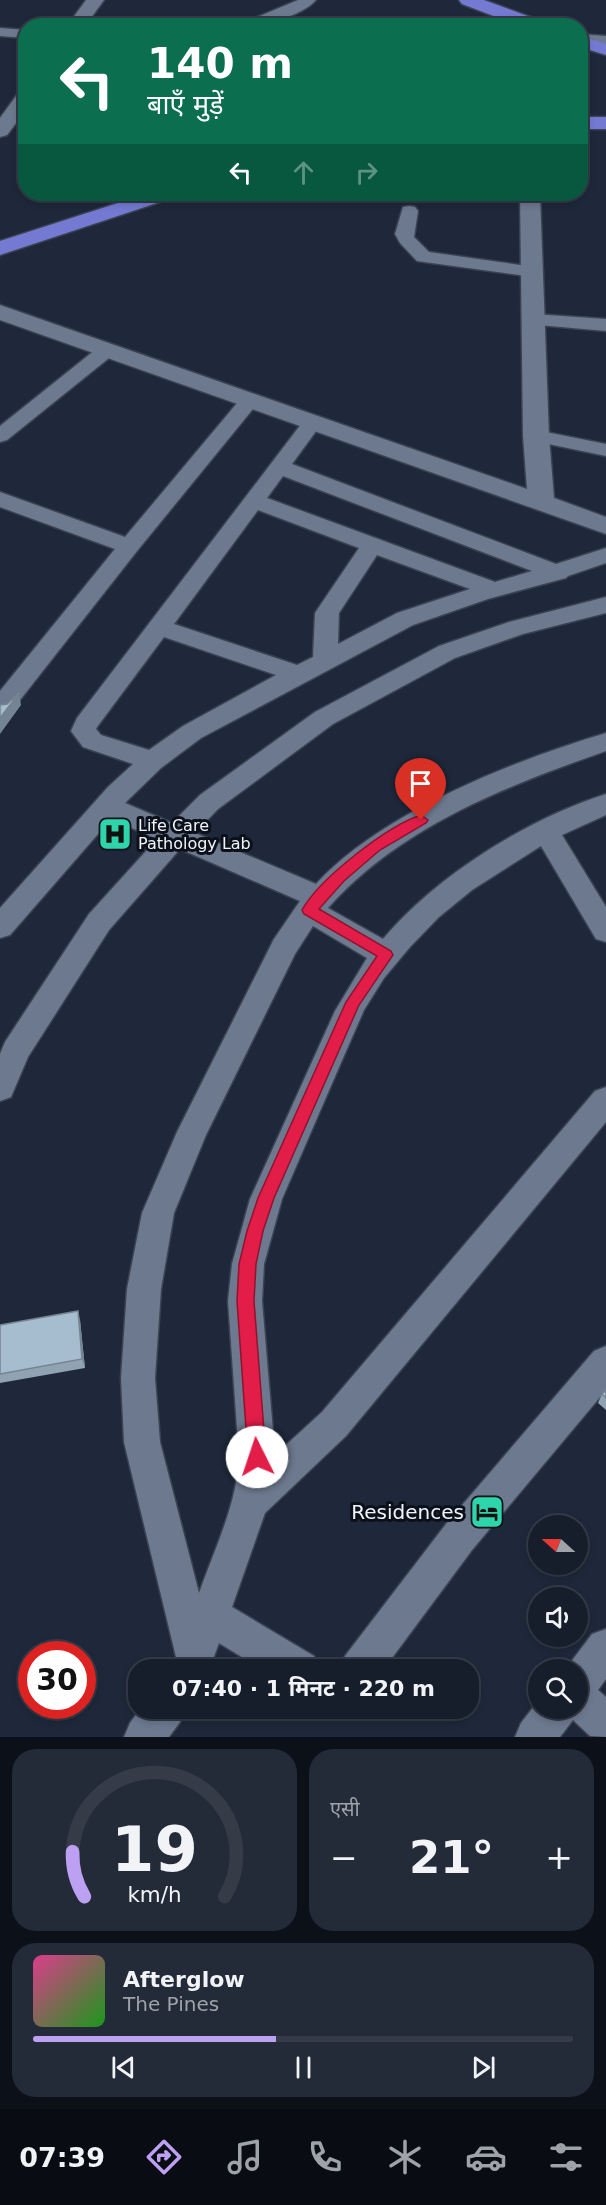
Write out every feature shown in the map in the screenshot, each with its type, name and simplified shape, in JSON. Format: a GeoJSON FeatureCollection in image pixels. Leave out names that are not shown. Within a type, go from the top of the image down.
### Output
{"type":"FeatureCollection","features":[{"type":"Feature","properties":{"kind":"highway"},"geometry":{"type":"LineString","coordinates":[[468,0],[518,18]]}},
{"type":"Feature","properties":{"kind":"highway"},"geometry":{"type":"LineString","coordinates":[[588,42],[606,50]]}},
{"type":"Feature","properties":{"kind":"highway"},"geometry":{"type":"LineString","coordinates":[[588,117],[606,117]]}},
{"type":"Feature","properties":{"kind":"highway"},"geometry":{"type":"LineString","coordinates":[[588,123],[606,123]]}},
{"type":"Feature","properties":{"kind":"highway"},"geometry":{"type":"LineString","coordinates":[[0,242],[125,201]]}},
{"type":"Feature","properties":{"kind":"highway"},"geometry":{"type":"LineString","coordinates":[[0,248],[144,201]]}},
{"type":"Feature","properties":{"kind":"street"},"geometry":{"type":"LineString","coordinates":[[82,18],[95,0]]}},
{"type":"Feature","properties":{"kind":"street"},"geometry":{"type":"LineString","coordinates":[[267,18],[309,0]]}},
{"type":"Feature","properties":{"kind":"street"},"geometry":{"type":"LineString","coordinates":[[0,32],[18,33]]}},
{"type":"Feature","properties":{"kind":"street"},"geometry":{"type":"LineString","coordinates":[[588,39],[606,40]]}},
{"type":"Feature","properties":{"kind":"street"},"geometry":{"type":"LineString","coordinates":[[0,131],[18,107]]}},
{"type":"Feature","properties":{"kind":"street"},"geometry":{"type":"LineString","coordinates":[[530,201],[534,272],[536,436],[541,501]]}},
{"type":"Feature","properties":{"kind":"street"},"geometry":{"type":"LineString","coordinates":[[409,211],[404,234],[423,257],[534,272]]}},
{"type":"Feature","properties":{"kind":"street"},"geometry":{"type":"LineString","coordinates":[[0,312],[312,423],[541,501],[606,526]]}},
{"type":"Feature","properties":{"kind":"street"},"geometry":{"type":"LineString","coordinates":[[534,321],[606,325]]}},
{"type":"Feature","properties":{"kind":"street"},"geometry":{"type":"LineString","coordinates":[[0,436],[107,350]]}},
{"type":"Feature","properties":{"kind":"street"},"geometry":{"type":"LineString","coordinates":[[0,708],[129,546],[250,400]]}},
{"type":"Feature","properties":{"kind":"street"},"geometry":{"type":"LineString","coordinates":[[152,761],[92,741],[83,731],[86,724],[312,423]]}},
{"type":"Feature","properties":{"kind":"street"},"geometry":{"type":"LineString","coordinates":[[536,436],[606,450]]}},
{"type":"Feature","properties":{"kind":"street"},"geometry":{"type":"LineString","coordinates":[[279,467],[558,573]]}},
{"type":"Feature","properties":{"kind":"street"},"geometry":{"type":"LineString","coordinates":[[0,499],[129,546]]}},
{"type":"Feature","properties":{"kind":"street"},"geometry":{"type":"LineString","coordinates":[[254,501],[494,590]]}},
{"type":"Feature","properties":{"kind":"street"},"geometry":{"type":"LineString","coordinates":[[325,660],[327,613],[372,545]]}},
{"type":"Feature","properties":{"kind":"street"},"geometry":{"type":"LineString","coordinates":[[0,927],[107,806],[152,761],[192,732],[405,619],[442,605],[558,573],[606,555]]}},
{"type":"Feature","properties":{"kind":"street"},"geometry":{"type":"LineString","coordinates":[[0,1088],[16,1051],[99,922],[176,835],[209,802],[324,718],[447,652],[517,628],[606,605]]}},
{"type":"Feature","properties":{"kind":"street"},"geometry":{"type":"LineString","coordinates":[[159,627],[298,674]]}},
{"type":"Feature","properties":{"kind":"street"},"geometry":{"type":"LineString","coordinates":[[192,1659],[142,1442],[138,1378],[144,1289],[158,1213],[192,1132],[284,947],[315,904],[339,877],[375,847],[421,820],[509,778],[606,742]]}},
{"type":"Feature","properties":{"kind":"street"},"geometry":{"type":"LineString","coordinates":[[194,1659],[251,1501],[256,1480],[257,1457],[245,1301],[248,1264],[255,1231],[266,1198],[354,1002],[386,955],[421,919],[455,890],[490,863],[545,831],[606,804]]}},
{"type":"Feature","properties":{"kind":"street"},"geometry":{"type":"LineString","coordinates":[[107,806],[176,835],[315,904],[386,955]]}},
{"type":"Feature","properties":{"kind":"street"},"geometry":{"type":"LineString","coordinates":[[545,831],[606,932]]}},
{"type":"Feature","properties":{"kind":"street"},"geometry":{"type":"LineString","coordinates":[[251,1501],[333,1424],[606,1100]]}},
{"type":"Feature","properties":{"kind":"street"},"geometry":{"type":"LineString","coordinates":[[366,1659],[459,1537],[606,1364]]}},
{"type":"Feature","properties":{"kind":"street"},"geometry":{"type":"LineString","coordinates":[[210,1615],[282,1659]]}},
{"type":"Feature","properties":{"kind":"street"},"geometry":{"type":"LineString","coordinates":[[588,1671],[606,1648]]}},
{"type":"Feature","properties":{"kind":"street"},"geometry":{"type":"LineString","coordinates":[[535,1737],[549,1719]]}},
{"type":"Feature","properties":{"kind":"building"},"geometry":{"type":"Polygon","coordinates":[[[19,693],[0,718],[0,705],[7,704],[19,693]]]}},
{"type":"Feature","properties":{"kind":"building"},"geometry":{"type":"Polygon","coordinates":[[[78,1311],[82,1359],[0,1374],[0,1325],[78,1311]]]}},
{"type":"Feature","properties":{"kind":"place","name":"Life Care Pathology Lab"},"geometry":{"type":"Point","coordinates":[115,834]}},
{"type":"Feature","properties":{"kind":"place","name":"Residences"},"geometry":{"type":"Point","coordinates":[487,1512]}},
{"type":"Feature","properties":{"kind":"route"},"geometry":{"type":"LineString","coordinates":[[257,1457],[245,1301],[248,1264],[255,1231],[266,1198],[354,1002],[386,955],[309,910],[339,877],[375,847],[421,820]]}}]}
